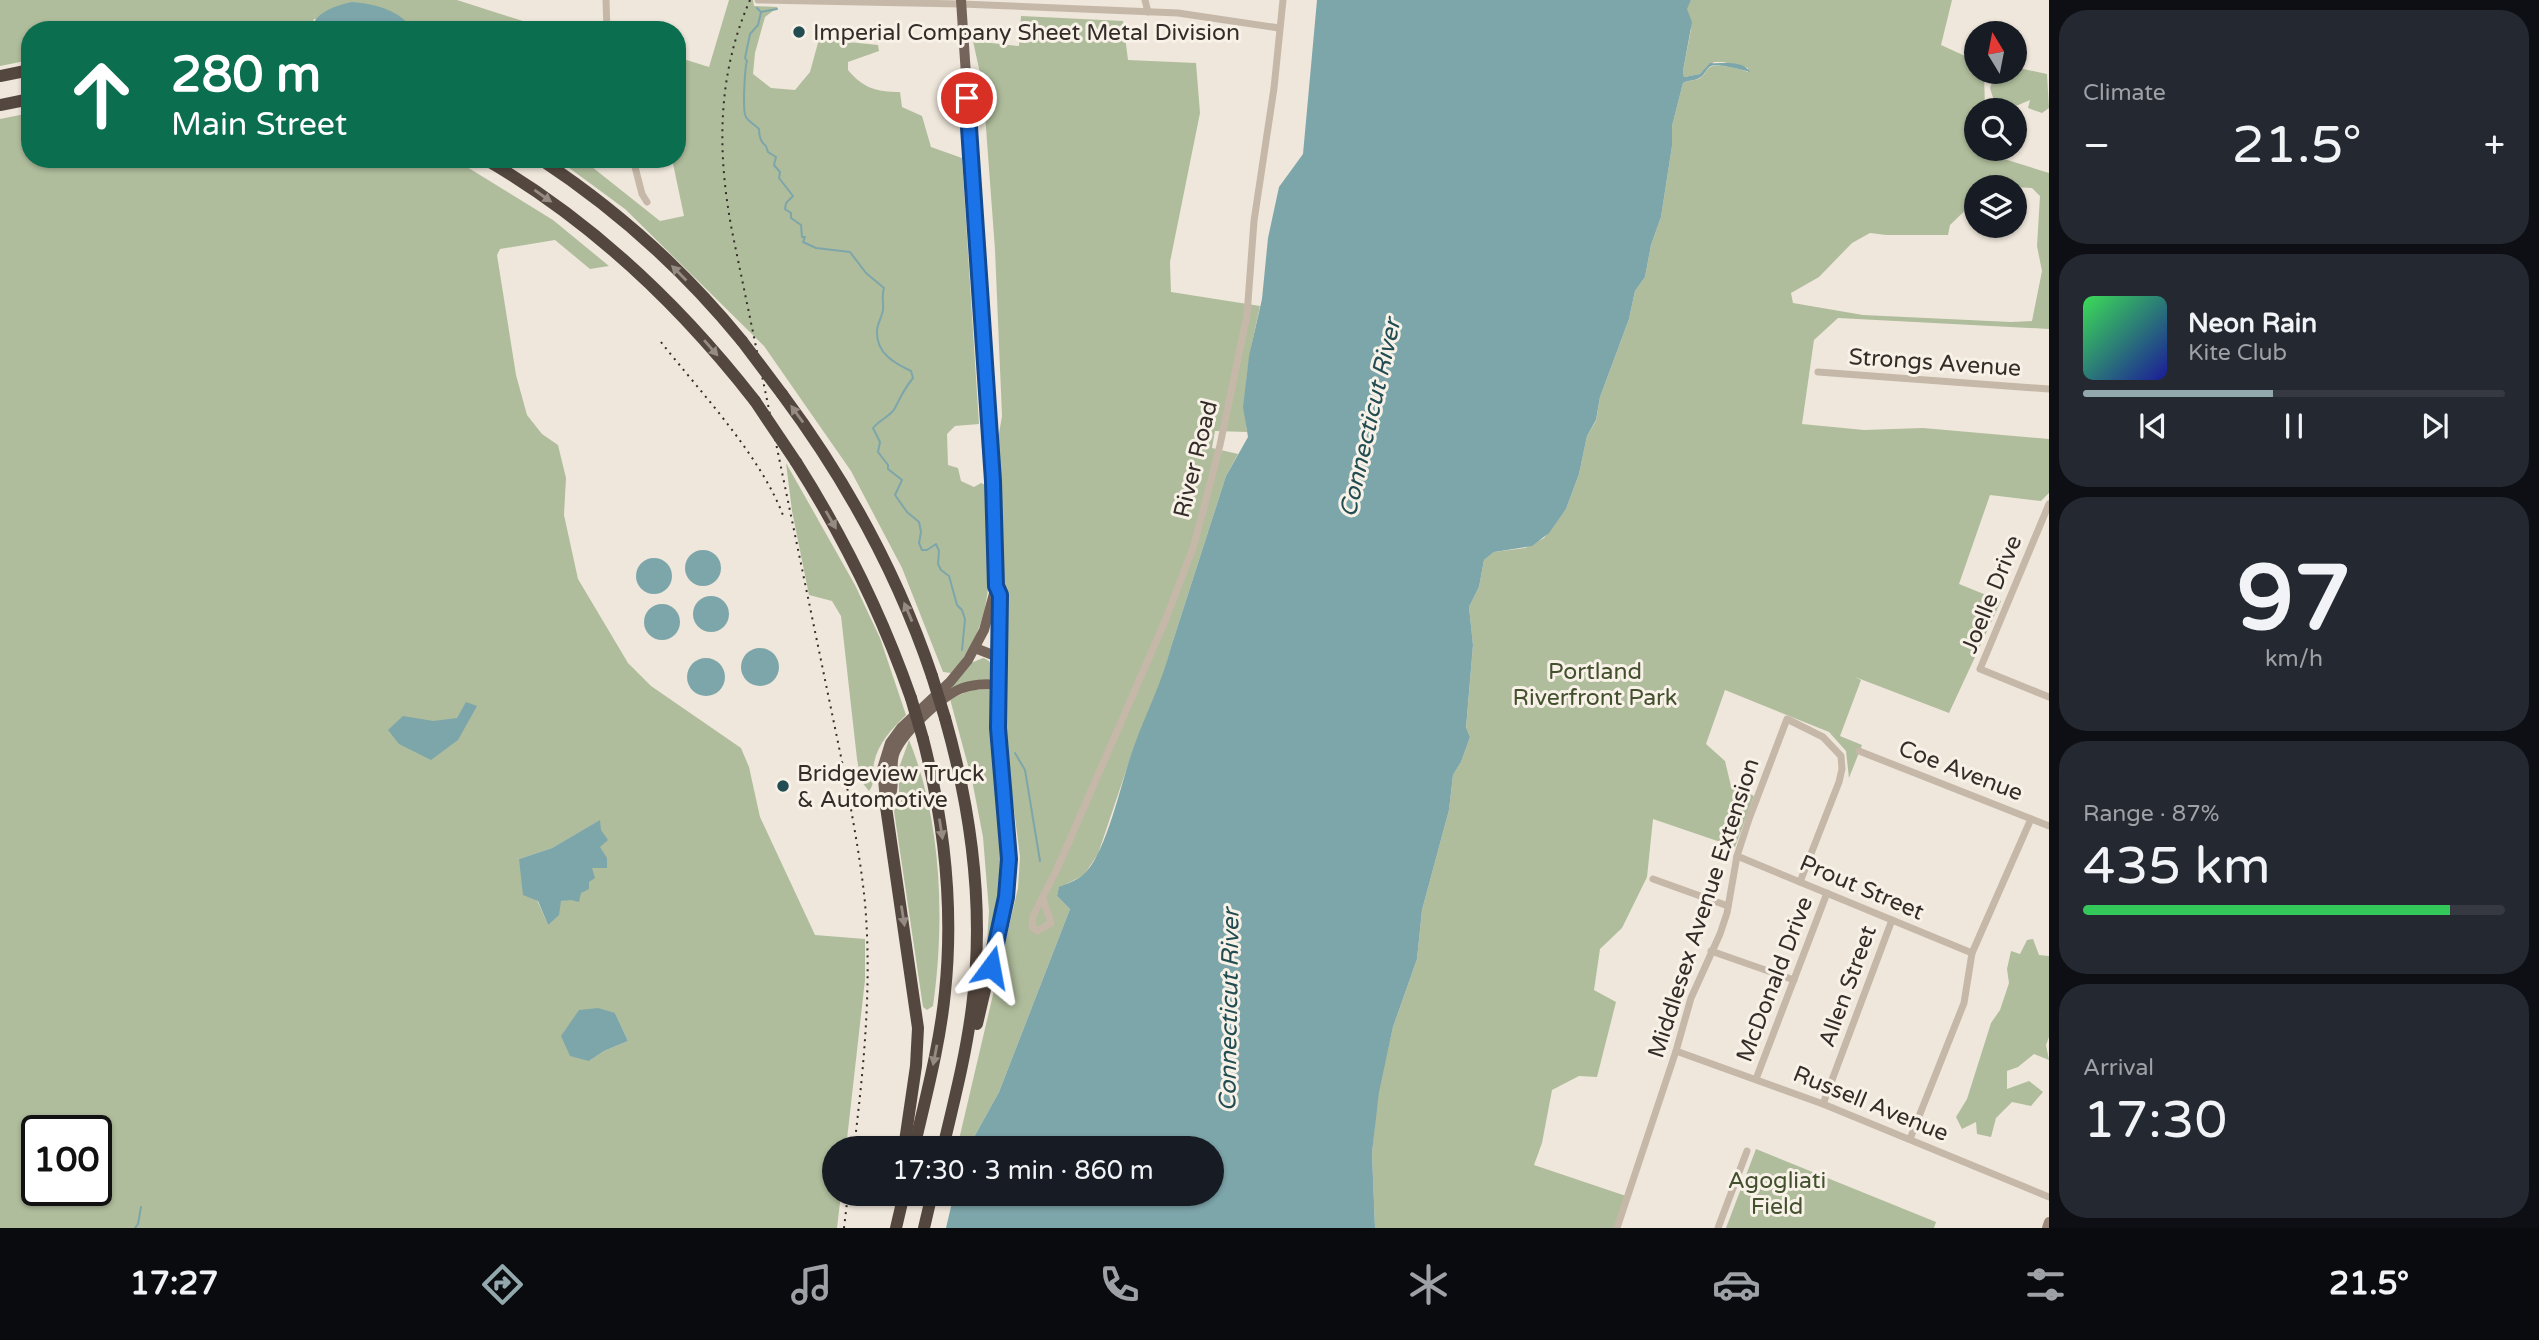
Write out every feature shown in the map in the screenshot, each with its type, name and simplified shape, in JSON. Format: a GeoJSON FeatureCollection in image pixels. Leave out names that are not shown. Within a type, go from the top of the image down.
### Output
{"type":"FeatureCollection","features":[{"type":"Feature","properties":{"kind":"highway"},"geometry":{"type":"LineString","coordinates":[[0,76],[21,72]]}},
{"type":"Feature","properties":{"kind":"highway"},"geometry":{"type":"LineString","coordinates":[[0,105],[21,101]]}},
{"type":"Feature","properties":{"kind":"highway"},"geometry":{"type":"LineString","coordinates":[[499,168],[564,211],[630,266],[695,330],[755,401],[796,462],[857,569],[888,636],[911,698],[922,739],[942,835],[949,900],[949,938],[942,1014],[917,1136]]}},
{"type":"Feature","properties":{"kind":"highway"},"geometry":{"type":"LineString","coordinates":[[552,168],[599,202],[656,250],[742,341],[825,453],[858,510],[906,606],[946,718],[968,811],[978,901],[975,990],[959,1081],[946,1136]]}},
{"type":"Feature","properties":{"kind":"highway"},"geometry":{"type":"LineString","coordinates":[[959,1081],[972,1047],[1003,913],[1008,877],[1009,841],[999,742],[998,684]]}},
{"type":"Feature","properties":{"kind":"highway"},"geometry":{"type":"LineString","coordinates":[[885,800],[918,1028],[917,1058],[906,1136]]}},
{"type":"Feature","properties":{"kind":"highway"},"geometry":{"type":"LineString","coordinates":[[889,1228],[894,1206]]}},
{"type":"Feature","properties":{"kind":"highway"},"geometry":{"type":"LineString","coordinates":[[896,1228],[901,1206]]}},
{"type":"Feature","properties":{"kind":"highway"},"geometry":{"type":"LineString","coordinates":[[924,1228],[929,1206]]}},
{"type":"Feature","properties":{"kind":"main road"},"geometry":{"type":"LineString","coordinates":[[961,2],[994,492],[996,586],[985,627],[975,648],[953,679],[903,725],[892,739],[883,763],[885,800],[890,798],[892,793],[891,771],[894,754],[910,730],[954,692],[973,685],[998,684],[1000,595],[996,586]]}},
{"type":"Feature","properties":{"kind":"main road"},"geometry":{"type":"LineString","coordinates":[[975,648],[998,657]]}},
{"type":"Feature","properties":{"kind":"main road"},"geometry":{"type":"LineString","coordinates":[[2047,1228],[2049,1222]]}},
{"type":"Feature","properties":{"kind":"street"},"geometry":{"type":"LineString","coordinates":[[606,0],[607,21]]}},
{"type":"Feature","properties":{"kind":"street"},"geometry":{"type":"LineString","coordinates":[[758,0],[961,2],[1211,17],[1279,28]]}},
{"type":"Feature","properties":{"kind":"street"},"geometry":{"type":"LineString","coordinates":[[1145,0],[1147,12]]}},
{"type":"Feature","properties":{"kind":"street","name":"River Road"},"geometry":{"type":"LineString","coordinates":[[1042,899],[1165,621],[1189,559],[1203,511],[1220,445],[1247,315],[1254,221],[1274,88],[1283,0]]}},
{"type":"Feature","properties":{"kind":"street"},"geometry":{"type":"LineString","coordinates":[[636,168],[642,194],[647,202]]}},
{"type":"Feature","properties":{"kind":"street","name":"Strongs Avenue"},"geometry":{"type":"LineString","coordinates":[[1818,372],[2049,389]]}},
{"type":"Feature","properties":{"kind":"street","name":"Joelle Drive"},"geometry":{"type":"LineString","coordinates":[[2049,504],[1980,669],[2049,697]]}},
{"type":"Feature","properties":{"kind":"street","name":"Middlesex Avenue Extension"},"geometry":{"type":"LineString","coordinates":[[1617,1228],[1691,998],[1720,934],[1737,856],[1787,719],[1823,737],[1841,756],[1839,782],[1800,882]]}},
{"type":"Feature","properties":{"kind":"street","name":"Coe Avenue"},"geometry":{"type":"LineString","coordinates":[[1859,751],[2049,826]]}},
{"type":"Feature","properties":{"kind":"street"},"geometry":{"type":"LineString","coordinates":[[1910,1139],[1964,1003],[1972,953],[2031,818]]}},
{"type":"Feature","properties":{"kind":"street","name":"Prout Street"},"geometry":{"type":"LineString","coordinates":[[1737,856],[1972,953]]}},
{"type":"Feature","properties":{"kind":"street"},"geometry":{"type":"LineString","coordinates":[[1653,879],[1728,906]]}},
{"type":"Feature","properties":{"kind":"street","name":"McDonald Drive"},"geometry":{"type":"LineString","coordinates":[[1756,1079],[1827,893]]}},
{"type":"Feature","properties":{"kind":"street","name":"Allen Street"},"geometry":{"type":"LineString","coordinates":[[1824,1104],[1892,920]]}},
{"type":"Feature","properties":{"kind":"street"},"geometry":{"type":"LineString","coordinates":[[1711,951],[1794,980]]}},
{"type":"Feature","properties":{"kind":"street","name":"Russell Avenue"},"geometry":{"type":"LineString","coordinates":[[1676,1051],[1824,1104],[2049,1197]]}},
{"type":"Feature","properties":{"kind":"street"},"geometry":{"type":"LineString","coordinates":[[1718,1228],[1747,1151]]}},
{"type":"Feature","properties":{"kind":"green space"},"geometry":{"type":"Polygon","coordinates":[[[0,0],[457,0],[523,21],[21,21],[21,62],[0,66],[0,0]]]}},
{"type":"Feature","properties":{"kind":"green space"},"geometry":{"type":"Polygon","coordinates":[[[729,0],[753,0],[754,6],[778,7],[765,17],[755,53],[753,74],[771,88],[795,90],[810,72],[819,39],[878,45],[879,51],[848,62],[848,70],[871,88],[900,92],[902,107],[922,116],[931,147],[962,158],[979,424],[955,426],[947,434],[948,465],[958,468],[961,481],[974,487],[981,483],[988,486],[990,568],[979,629],[951,673],[943,672],[902,568],[851,471],[764,346],[625,209],[569,168],[593,168],[660,221],[684,216],[674,168],[686,168],[686,60],[709,67],[729,0]]]}},
{"type":"Feature","properties":{"kind":"green space","name":"Portland Riverfront Park"},"geometry":{"type":"Polygon","coordinates":[[[1691,0],[1952,0],[1941,45],[1964,56],[1964,84],[1984,84],[1985,98],[1964,98],[1964,161],[2011,161],[2049,173],[2049,329],[1838,318],[1814,340],[1802,424],[1864,430],[1923,428],[2049,439],[2049,493],[2041,501],[1990,495],[1959,584],[2001,601],[1949,713],[1855,677],[1861,680],[1840,736],[1862,745],[1849,778],[1846,751],[1829,732],[1725,690],[1706,744],[1725,761],[1731,786],[1754,796],[1735,847],[1653,819],[1647,877],[1622,928],[1600,949],[1594,990],[1616,1002],[1597,1077],[1579,1076],[1552,1090],[1542,1143],[1534,1165],[1626,1196],[1614,1228],[1375,1228],[1372,1153],[1378,1092],[1393,1027],[1417,959],[1422,910],[1449,810],[1453,775],[1470,737],[1466,729],[1473,645],[1469,607],[1479,587],[1484,560],[1494,552],[1525,548],[1544,538],[1566,509],[1579,474],[1587,436],[1596,421],[1600,397],[1629,319],[1635,291],[1645,277],[1651,245],[1661,217],[1672,146],[1672,126],[1683,83],[1700,78],[1713,66],[1748,72],[1748,68],[1714,62],[1700,74],[1684,77],[1691,29],[1686,9],[1691,0]],[[1964,175],[1964,212],[1950,225],[1948,235],[1870,233],[1852,243],[1819,277],[1791,293],[1793,303],[1863,315],[2032,321],[2042,271],[2037,246],[2040,196],[2032,188],[2027,188],[2027,175],[1964,175]]]}},
{"type":"Feature","properties":{"kind":"green space"},"geometry":{"type":"Polygon","coordinates":[[[1021,16],[1123,21],[1128,60],[1196,63],[1200,113],[1170,262],[1171,292],[1260,306],[1246,384],[1247,432],[1215,431],[1212,448],[1238,454],[1226,476],[1165,672],[1134,747],[1098,854],[1084,875],[1059,888],[1057,896],[1070,909],[999,1092],[975,1136],[960,1136],[1018,888],[1020,857],[1005,738],[1003,695],[1004,617],[998,439],[1002,416],[995,250],[983,87],[973,41],[1019,46],[1021,16]]]}},
{"type":"Feature","properties":{"kind":"green space"},"geometry":{"type":"Polygon","coordinates":[[[2027,70],[2047,74],[2049,108],[2042,113],[2028,108],[2030,100],[2027,101],[2027,98],[1993,98],[1992,84],[2027,84],[2027,70]]]}},
{"type":"Feature","properties":{"kind":"green space"},"geometry":{"type":"Polygon","coordinates":[[[21,115],[21,168],[469,168],[553,220],[609,266],[590,269],[555,240],[500,249],[497,255],[516,375],[527,415],[542,434],[558,445],[566,478],[564,515],[578,579],[628,663],[651,686],[741,748],[749,767],[760,817],[815,935],[865,939],[865,980],[847,1136],[822,1136],[822,1206],[840,1206],[837,1228],[0,1228],[0,119],[21,115]],[[599,821],[552,848],[519,859],[548,925],[560,901],[574,897],[583,890],[598,844],[599,821]],[[615,1013],[589,1061],[604,1051],[628,1041],[615,1013]]]}},
{"type":"Feature","properties":{"kind":"green space"},"geometry":{"type":"Polygon","coordinates":[[[786,463],[855,585],[880,638],[906,715],[879,749],[869,791],[861,781],[857,759],[841,616],[832,601],[809,595],[792,511],[786,463]]]}},
{"type":"Feature","properties":{"kind":"green space"},"geometry":{"type":"Polygon","coordinates":[[[983,658],[993,666],[992,678],[947,692],[971,663],[983,658]]]}},
{"type":"Feature","properties":{"kind":"green space"},"geometry":{"type":"Polygon","coordinates":[[[995,689],[1005,887],[986,960],[989,911],[983,837],[972,780],[950,699],[971,690],[995,689]]]}},
{"type":"Feature","properties":{"kind":"green space"},"geometry":{"type":"Polygon","coordinates":[[[909,740],[928,804],[938,872],[937,974],[933,1006],[927,1010],[923,1007],[894,811],[899,803],[899,768],[909,740]]]}},
{"type":"Feature","properties":{"kind":"green space"},"geometry":{"type":"Polygon","coordinates":[[[2033,939],[2039,955],[2049,956],[2049,1037],[2046,1045],[2049,1060],[2034,1054],[2018,1067],[2007,1071],[2007,1089],[2029,1081],[2043,1092],[2031,1106],[2012,1102],[1996,1118],[1991,1137],[1977,1134],[1976,1122],[1962,1129],[1956,1117],[1967,1099],[1991,1023],[2000,1010],[2009,983],[2007,969],[2011,951],[2020,954],[2027,940],[2033,939]]]}},
{"type":"Feature","properties":{"kind":"green space","name":"Agogliati Field"},"geometry":{"type":"Polygon","coordinates":[[[1756,1149],[1936,1222],[1934,1228],[1726,1228],[1756,1149]]]}},
{"type":"Feature","properties":{"kind":"water","name":"Connecticut River"},"geometry":{"type":"Polygon","coordinates":[[[1317,0],[1691,0],[1687,9],[1692,22],[1684,77],[1700,74],[1710,63],[1738,64],[1750,72],[1714,65],[1701,77],[1683,83],[1672,126],[1672,146],[1661,217],[1651,245],[1645,277],[1635,291],[1629,319],[1600,397],[1596,420],[1587,436],[1579,474],[1566,509],[1549,533],[1532,546],[1494,552],[1484,560],[1479,587],[1469,607],[1473,645],[1466,728],[1470,737],[1453,775],[1449,810],[1422,910],[1417,959],[1393,1027],[1379,1092],[1372,1153],[1375,1228],[946,1228],[951,1206],[1224,1206],[1224,1136],[975,1136],[999,1092],[1070,909],[1057,896],[1059,887],[1083,875],[1099,852],[1106,835],[1133,749],[1163,673],[1226,476],[1248,437],[1243,407],[1249,356],[1262,299],[1268,238],[1279,187],[1303,154],[1317,0]]]}},
{"type":"Feature","properties":{"kind":"water"},"geometry":{"type":"Polygon","coordinates":[[[352,2],[370,4],[386,9],[406,21],[315,21],[332,8],[352,2]]]}},
{"type":"Feature","properties":{"kind":"water"},"geometry":{"type":"Polygon","coordinates":[[[703,550],[716,555],[721,568],[716,581],[703,586],[690,581],[685,568],[690,555],[703,550]]]}},
{"type":"Feature","properties":{"kind":"water"},"geometry":{"type":"Polygon","coordinates":[[[654,558],[667,563],[672,576],[667,589],[654,594],[641,589],[636,576],[641,563],[654,558]]]}},
{"type":"Feature","properties":{"kind":"water"},"geometry":{"type":"Polygon","coordinates":[[[711,596],[724,601],[729,614],[724,627],[711,632],[698,627],[693,614],[698,601],[711,596]]]}},
{"type":"Feature","properties":{"kind":"water"},"geometry":{"type":"Polygon","coordinates":[[[662,604],[675,609],[680,622],[675,635],[662,640],[649,635],[644,622],[649,609],[662,604]]]}},
{"type":"Feature","properties":{"kind":"water"},"geometry":{"type":"Polygon","coordinates":[[[760,648],[773,654],[779,667],[773,680],[760,686],[747,680],[741,667],[747,654],[760,648]]]}},
{"type":"Feature","properties":{"kind":"water"},"geometry":{"type":"Polygon","coordinates":[[[706,658],[719,664],[725,677],[719,690],[706,696],[693,690],[687,677],[693,664],[706,658]]]}},
{"type":"Feature","properties":{"kind":"water"},"geometry":{"type":"Polygon","coordinates":[[[466,702],[477,706],[458,740],[431,760],[399,744],[388,730],[403,716],[433,721],[457,718],[466,702]]]}},
{"type":"Feature","properties":{"kind":"water"},"geometry":{"type":"Polygon","coordinates":[[[600,820],[601,830],[608,840],[600,847],[607,858],[607,868],[592,868],[595,878],[589,882],[589,889],[581,893],[579,902],[561,901],[559,915],[548,925],[538,901],[523,895],[519,859],[552,848],[600,820]]]}},
{"type":"Feature","properties":{"kind":"water"},"geometry":{"type":"Polygon","coordinates":[[[598,1008],[615,1013],[628,1041],[589,1061],[570,1056],[561,1036],[579,1010],[598,1008]]]}},
{"type":"Feature","properties":{"kind":"waterway"},"geometry":{"type":"LineString","coordinates":[[757,8],[761,12],[777,9]]}},
{"type":"Feature","properties":{"kind":"waterway"},"geometry":{"type":"LineString","coordinates":[[761,12],[758,25],[750,34],[745,58],[746,117],[759,129],[760,138],[768,152],[776,157],[774,165],[780,172],[779,178],[793,196],[786,203],[785,209],[791,213],[791,218],[801,225],[802,237],[805,237],[803,242],[816,248],[850,252],[866,273],[884,288],[877,339],[887,356],[911,371],[913,378],[893,411],[873,428],[880,442],[878,452],[888,469],[902,480],[895,495],[907,512],[919,522],[919,543],[922,550],[936,544],[939,551],[938,564],[949,576],[957,605],[965,619],[962,650]]}},
{"type":"Feature","properties":{"kind":"waterway"},"geometry":{"type":"LineString","coordinates":[[1015,753],[1025,770],[1040,861]]}},
{"type":"Feature","properties":{"kind":"waterway"},"geometry":{"type":"LineString","coordinates":[[135,1228],[141,1207]]}},
{"type":"Feature","properties":{"kind":"railway"},"geometry":{"type":"LineString","coordinates":[[750,0],[739,28],[726,85],[722,143],[724,172],[732,231],[846,781],[861,872],[868,964],[864,1056],[855,1136]]}},
{"type":"Feature","properties":{"kind":"railway"},"geometry":{"type":"LineString","coordinates":[[661,342],[746,449],[774,495],[784,518]]}},
{"type":"Feature","properties":{"kind":"railway"},"geometry":{"type":"LineString","coordinates":[[844,1228],[847,1206]]}},
{"type":"Feature","properties":{"kind":"place","name":"Imperial Company Sheet Metal Division"},"geometry":{"type":"Point","coordinates":[799,32]}},
{"type":"Feature","properties":{"kind":"place","name":"Bridgeview Truck & Automotive"},"geometry":{"type":"Point","coordinates":[783,786]}},
{"type":"Feature","properties":{"kind":"route"},"geometry":{"type":"LineString","coordinates":[[967,98],[993,481],[996,586],[1000,595],[998,728],[1009,850],[1006,897],[991,967]]}}]}
